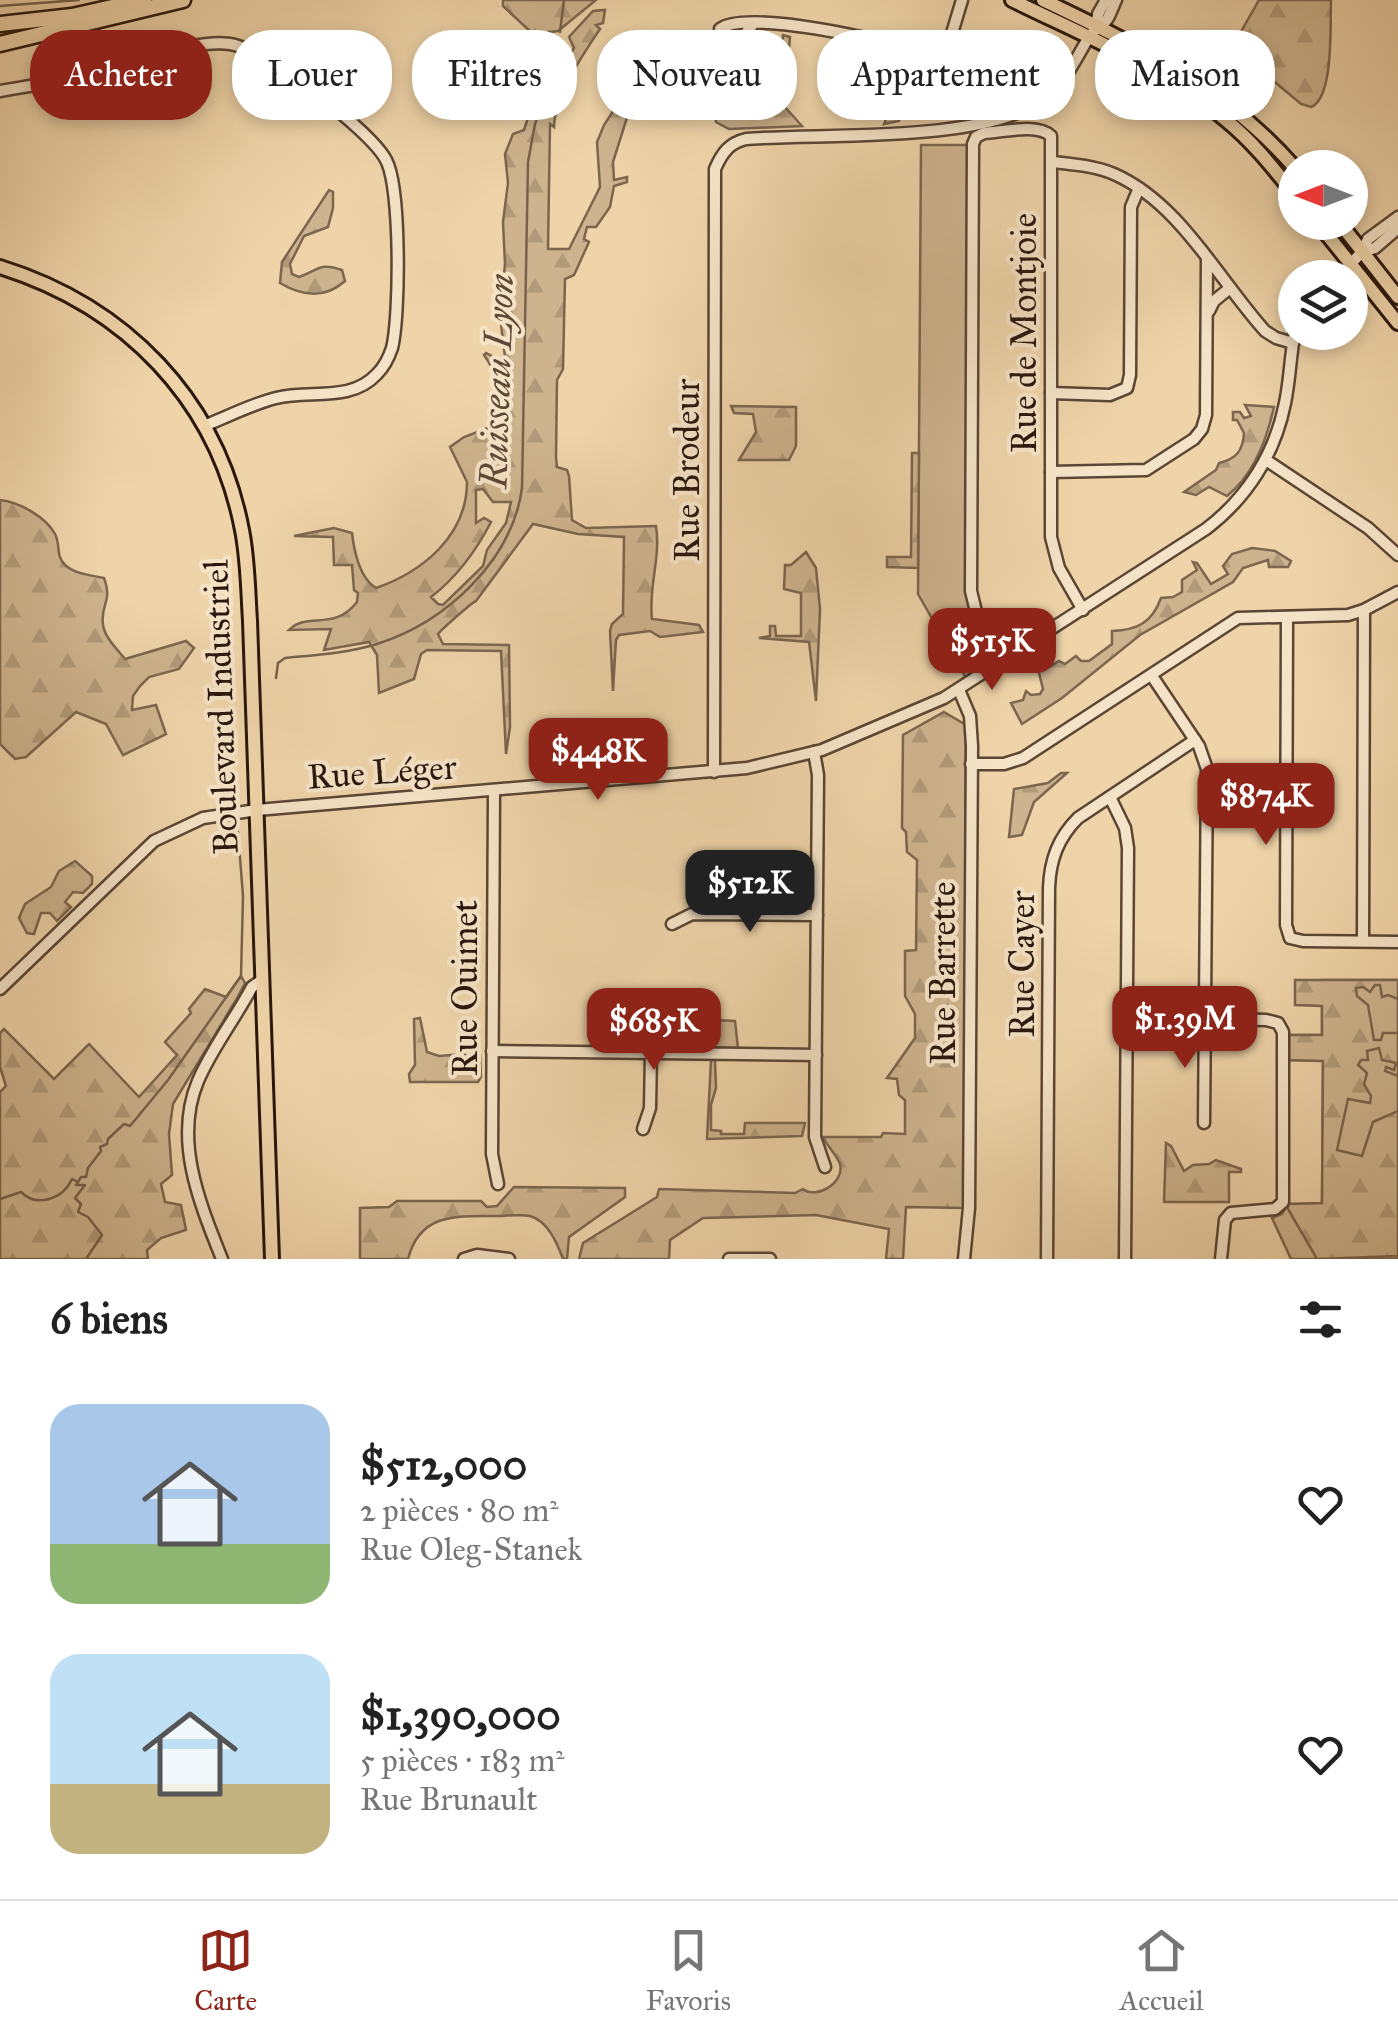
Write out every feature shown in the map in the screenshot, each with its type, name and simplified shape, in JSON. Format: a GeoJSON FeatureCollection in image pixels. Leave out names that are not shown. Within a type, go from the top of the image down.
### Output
{"type":"FeatureCollection","features":[{"type":"Feature","properties":{"kind":"highway"},"geometry":{"type":"LineString","coordinates":[[0,24],[72,16],[144,0]]}},
{"type":"Feature","properties":{"kind":"highway"},"geometry":{"type":"LineString","coordinates":[[0,44],[183,0]]}},
{"type":"Feature","properties":{"kind":"main road"},"geometry":{"type":"LineString","coordinates":[[1012,0],[1162,58],[1201,83],[1278,150]]}},
{"type":"Feature","properties":{"kind":"main road"},"geometry":{"type":"LineString","coordinates":[[1043,0],[1219,114],[1278,175]]}},
{"type":"Feature","properties":{"kind":"main road"},"geometry":{"type":"LineString","coordinates":[[1332,240],[1348,260]]}},
{"type":"Feature","properties":{"kind":"main road"},"geometry":{"type":"LineString","coordinates":[[1353,240],[1398,297]]}},
{"type":"Feature","properties":{"kind":"main road","name":"Boulevard Industriel"},"geometry":{"type":"LineString","coordinates":[[0,268],[62,291],[120,326],[162,364],[206,425],[234,496],[246,556],[272,1259]]}},
{"type":"Feature","properties":{"kind":"main road"},"geometry":{"type":"LineString","coordinates":[[1368,285],[1398,322]]}},
{"type":"Feature","properties":{"kind":"street"},"geometry":{"type":"LineString","coordinates":[[953,30],[962,0]]}},
{"type":"Feature","properties":{"kind":"street"},"geometry":{"type":"LineString","coordinates":[[1075,66],[1106,0]]}},
{"type":"Feature","properties":{"kind":"street"},"geometry":{"type":"LineString","coordinates":[[1093,32],[1106,21],[1116,0]]}},
{"type":"Feature","properties":{"kind":"street"},"geometry":{"type":"LineString","coordinates":[[752,24],[817,31]]}},
{"type":"Feature","properties":{"kind":"street"},"geometry":{"type":"LineString","coordinates":[[0,91],[95,74],[202,46],[229,44],[270,61],[363,131],[386,158],[395,200],[395,319],[391,350],[383,366],[366,384],[351,390],[280,397],[206,425]]}},
{"type":"Feature","properties":{"kind":"street","name":"Rue Brodeur"},"geometry":{"type":"LineString","coordinates":[[714,772],[715,168],[729,146],[746,139],[924,131],[982,120]]}},
{"type":"Feature","properties":{"kind":"street","name":"Rue de Montjoie"},"geometry":{"type":"LineString","coordinates":[[1002,663],[980,628],[971,591],[974,144],[976,137],[984,133],[1042,130],[1051,136],[1052,548],[1083,610]]}},
{"type":"Feature","properties":{"kind":"street"},"geometry":{"type":"LineString","coordinates":[[1052,162],[1104,170],[1139,188],[1170,215],[1268,334],[1278,335]]}},
{"type":"Feature","properties":{"kind":"street"},"geometry":{"type":"LineString","coordinates":[[1051,393],[1116,394],[1123,392],[1130,382],[1130,207],[1139,188]]}},
{"type":"Feature","properties":{"kind":"street"},"geometry":{"type":"LineString","coordinates":[[1355,260],[1368,238],[1398,217]]}},
{"type":"Feature","properties":{"kind":"street"},"geometry":{"type":"LineString","coordinates":[[1362,252],[1374,248],[1398,228]]}},
{"type":"Feature","properties":{"kind":"street"},"geometry":{"type":"LineString","coordinates":[[1051,472],[1139,472],[1199,434],[1206,415],[1207,260]]}},
{"type":"Feature","properties":{"kind":"street"},"geometry":{"type":"LineString","coordinates":[[1207,317],[1214,300],[1230,288]]}},
{"type":"Feature","properties":{"kind":"street","name":"Rue Léger"},"geometry":{"type":"LineString","coordinates":[[0,989],[154,841],[203,818],[257,810],[714,772],[814,752],[904,718],[1002,663],[1215,522],[1241,496],[1266,460],[1283,412],[1292,350]]}},
{"type":"Feature","properties":{"kind":"street"},"geometry":{"type":"LineString","coordinates":[[1266,460],[1368,528],[1398,554]]}},
{"type":"Feature","properties":{"kind":"street"},"geometry":{"type":"LineString","coordinates":[[971,764],[1004,764],[1023,758],[1238,618],[1332,618],[1364,610],[1398,592]]}},
{"type":"Feature","properties":{"kind":"street"},"geometry":{"type":"LineString","coordinates":[[1362,941],[1364,610]]}},
{"type":"Feature","properties":{"kind":"street"},"geometry":{"type":"LineString","coordinates":[[1286,618],[1286,925],[1290,938],[1303,942],[1398,942]]}},
{"type":"Feature","properties":{"kind":"street"},"geometry":{"type":"LineString","coordinates":[[1152,676],[1195,740],[1207,769],[1204,1123]]}},
{"type":"Feature","properties":{"kind":"street","name":"Rue Barrette"},"geometry":{"type":"LineString","coordinates":[[959,690],[970,716],[971,764],[970,1208],[964,1259]]}},
{"type":"Feature","properties":{"kind":"street","name":"Rue Cayer"},"geometry":{"type":"LineString","coordinates":[[1048,1259],[1050,867],[1059,841],[1072,824],[1195,740]]}},
{"type":"Feature","properties":{"kind":"street"},"geometry":{"type":"LineString","coordinates":[[814,752],[818,775],[816,1137],[825,1167]]}},
{"type":"Feature","properties":{"kind":"street","name":"Rue Ouimet"},"geometry":{"type":"LineString","coordinates":[[494,791],[492,1154],[498,1184]]}},
{"type":"Feature","properties":{"kind":"street"},"geometry":{"type":"LineString","coordinates":[[1110,796],[1125,828],[1128,848],[1125,1259]]}},
{"type":"Feature","properties":{"kind":"street"},"geometry":{"type":"LineString","coordinates":[[672,924],[692,914],[816,915]]}},
{"type":"Feature","properties":{"kind":"street"},"geometry":{"type":"LineString","coordinates":[[222,1259],[191,1166],[188,1113],[208,1062],[252,987],[262,980]]}},
{"type":"Feature","properties":{"kind":"street"},"geometry":{"type":"LineString","coordinates":[[1127,1018],[1266,1020],[1281,1026],[1284,1192],[1279,1207],[1231,1213],[1225,1220],[1221,1259]]}},
{"type":"Feature","properties":{"kind":"street"},"geometry":{"type":"LineString","coordinates":[[492,1051],[816,1055]]}},
{"type":"Feature","properties":{"kind":"street"},"geometry":{"type":"LineString","coordinates":[[643,1129],[650,1108],[651,1053]]}},
{"type":"Feature","properties":{"kind":"street"},"geometry":{"type":"LineString","coordinates":[[464,1259],[477,1255],[509,1259]]}},
{"type":"Feature","properties":{"kind":"street"},"geometry":{"type":"LineString","coordinates":[[729,1259],[770,1259]]}},
{"type":"Feature","properties":{"kind":"green space"},"geometry":{"type":"Polygon","coordinates":[[[503,0],[596,0],[559,30],[529,30],[503,6],[503,0]]]}},
{"type":"Feature","properties":{"kind":"green space"},"geometry":{"type":"Polygon","coordinates":[[[1259,0],[1331,0],[1327,76],[1318,101],[1311,107],[1301,104],[1275,82],[1275,30],[1242,30],[1259,0]]]}},
{"type":"Feature","properties":{"kind":"green space"},"geometry":{"type":"Polygon","coordinates":[[[605,10],[603,23],[596,25],[600,29],[577,65],[575,30],[593,11],[605,10]]]}},
{"type":"Feature","properties":{"kind":"green space"},"geometry":{"type":"Polygon","coordinates":[[[527,120],[555,120],[554,127],[550,124],[548,249],[569,249],[600,187],[597,142],[604,125],[607,120],[626,120],[613,162],[614,180],[627,177],[627,182],[614,186],[610,207],[596,227],[587,227],[584,239],[589,242],[574,275],[565,279],[563,369],[557,380],[557,467],[567,470],[569,476],[572,520],[586,528],[656,526],[652,619],[699,625],[703,632],[660,637],[650,631],[619,635],[613,691],[610,631],[623,614],[624,537],[578,534],[533,524],[476,601],[438,634],[443,644],[509,645],[510,727],[506,754],[501,651],[427,650],[421,654],[414,679],[379,693],[377,655],[369,642],[324,650],[331,629],[289,630],[304,622],[339,616],[357,602],[358,593],[354,590],[352,565],[334,565],[333,537],[294,536],[334,528],[352,533],[362,571],[376,588],[425,562],[459,519],[467,482],[450,447],[488,428],[495,407],[498,383],[484,355],[500,360],[505,357],[500,316],[508,183],[505,154],[513,134],[524,130],[527,120]],[[483,489],[476,490],[476,523],[484,518],[491,522],[465,563],[431,597],[438,604],[443,605],[483,566],[487,550],[506,523],[511,502],[493,502],[483,489]]]}},
{"type":"Feature","properties":{"kind":"green space"},"geometry":{"type":"Polygon","coordinates":[[[797,120],[802,126],[729,129],[716,122],[797,120]]]}},
{"type":"Feature","properties":{"kind":"green space"},"geometry":{"type":"Polygon","coordinates":[[[921,145],[969,145],[967,587],[994,658],[966,678],[918,594],[921,145]]]}},
{"type":"Feature","properties":{"kind":"green space"},"geometry":{"type":"Polygon","coordinates":[[[329,190],[333,192],[333,208],[328,227],[304,236],[290,264],[292,274],[299,277],[328,267],[342,270],[345,281],[321,293],[297,291],[280,283],[282,262],[329,190]]]}},
{"type":"Feature","properties":{"kind":"green space"},"geometry":{"type":"Polygon","coordinates":[[[1245,405],[1274,407],[1263,444],[1244,478],[1227,496],[1209,487],[1196,495],[1184,492],[1237,453],[1244,433],[1237,420],[1233,420],[1233,412],[1240,412],[1244,418],[1251,416],[1245,405]]]}},
{"type":"Feature","properties":{"kind":"green space"},"geometry":{"type":"Polygon","coordinates":[[[731,406],[796,407],[796,446],[789,460],[739,460],[756,432],[753,414],[734,413],[731,406]]]}},
{"type":"Feature","properties":{"kind":"green space"},"geometry":{"type":"Polygon","coordinates":[[[912,453],[919,453],[918,568],[887,567],[887,557],[911,557],[912,453]]]}},
{"type":"Feature","properties":{"kind":"green space"},"geometry":{"type":"Polygon","coordinates":[[[0,500],[39,516],[57,538],[59,554],[69,568],[104,578],[104,630],[125,659],[186,641],[194,648],[179,669],[149,677],[133,696],[132,710],[156,705],[166,734],[123,755],[106,724],[76,712],[26,757],[15,759],[0,744],[0,500]]]}},
{"type":"Feature","properties":{"kind":"green space"},"geometry":{"type":"Polygon","coordinates":[[[1252,548],[1275,551],[1291,561],[1288,567],[1269,567],[1268,560],[1243,568],[1233,582],[1140,635],[1062,698],[1022,724],[1011,703],[1023,700],[1026,691],[1040,694],[1041,665],[1044,670],[1076,656],[1089,661],[1112,644],[1112,631],[1143,624],[1161,598],[1182,592],[1182,580],[1197,570],[1193,562],[1211,584],[1228,574],[1223,566],[1232,554],[1252,548]]]}},
{"type":"Feature","properties":{"kind":"green space"},"geometry":{"type":"Polygon","coordinates":[[[806,552],[816,568],[820,609],[816,701],[809,642],[759,638],[770,636],[770,626],[775,626],[776,636],[801,636],[801,593],[784,589],[785,565],[791,565],[806,552]]]}},
{"type":"Feature","properties":{"kind":"green space"},"geometry":{"type":"Polygon","coordinates":[[[944,712],[966,725],[964,1208],[906,1207],[903,1259],[886,1259],[889,1229],[816,1215],[703,1218],[670,1240],[669,1259],[579,1259],[583,1243],[657,1197],[659,1189],[822,1191],[834,1183],[840,1171],[839,1161],[823,1137],[905,1134],[905,1100],[899,1095],[897,1079],[887,1078],[915,1038],[915,1014],[905,996],[905,951],[916,950],[917,860],[907,852],[906,832],[902,828],[903,735],[944,712]]]}},
{"type":"Feature","properties":{"kind":"green space"},"geometry":{"type":"Polygon","coordinates":[[[1067,773],[1034,802],[1022,835],[1009,837],[1014,789],[1048,783],[1067,773]]]}},
{"type":"Feature","properties":{"kind":"green space"},"geometry":{"type":"Polygon","coordinates":[[[75,861],[92,876],[92,884],[83,893],[73,892],[65,902],[71,907],[57,921],[50,913],[41,913],[34,934],[27,933],[19,918],[25,904],[51,887],[59,871],[75,861]]]}},
{"type":"Feature","properties":{"kind":"green space"},"geometry":{"type":"Polygon","coordinates":[[[241,976],[245,983],[236,1000],[173,1104],[169,1134],[172,1175],[161,1184],[165,1202],[181,1205],[186,1230],[161,1238],[147,1250],[148,1259],[0,1259],[0,1092],[6,1086],[0,1067],[0,1033],[4,1029],[54,1079],[89,1044],[139,1097],[177,1055],[165,1042],[191,1013],[189,1009],[205,989],[226,997],[241,976]]]}},
{"type":"Feature","properties":{"kind":"green space"},"geometry":{"type":"Polygon","coordinates":[[[1295,980],[1398,980],[1398,999],[1382,997],[1380,985],[1370,992],[1356,988],[1357,996],[1368,1005],[1374,1040],[1381,1040],[1383,1033],[1398,1033],[1398,1076],[1385,1071],[1386,1067],[1394,1070],[1396,1063],[1382,1060],[1379,1048],[1367,1051],[1368,1060],[1361,1060],[1358,1065],[1367,1073],[1364,1084],[1371,1096],[1370,1103],[1348,1099],[1337,1150],[1362,1156],[1373,1122],[1398,1111],[1398,1256],[1317,1259],[1288,1209],[1288,1204],[1322,1203],[1323,1061],[1289,1060],[1289,1035],[1322,1035],[1322,1006],[1295,1005],[1295,980]]]}},
{"type":"Feature","properties":{"kind":"green space"},"geometry":{"type":"Polygon","coordinates":[[[1322,980],[1398,980],[1398,1259],[1291,1259],[1272,1218],[1282,1214],[1288,1204],[1322,1204],[1323,1061],[1289,1060],[1289,1035],[1322,1035],[1322,980]]]}},
{"type":"Feature","properties":{"kind":"green space"},"geometry":{"type":"Polygon","coordinates":[[[420,1018],[427,1052],[439,1056],[464,1054],[472,1060],[480,1055],[478,1082],[410,1082],[409,1074],[415,1065],[414,1019],[420,1018]]]}},
{"type":"Feature","properties":{"kind":"green space"},"geometry":{"type":"Polygon","coordinates":[[[714,1020],[735,1021],[738,1048],[684,1047],[691,1031],[706,1033],[714,1020]]]}},
{"type":"Feature","properties":{"kind":"green space"},"geometry":{"type":"Polygon","coordinates":[[[711,1060],[715,1060],[716,1088],[711,1130],[744,1134],[745,1123],[805,1123],[802,1136],[707,1139],[711,1060]]]}},
{"type":"Feature","properties":{"kind":"green space"},"geometry":{"type":"Polygon","coordinates":[[[1166,1143],[1184,1171],[1216,1160],[1241,1169],[1229,1172],[1229,1202],[1164,1202],[1166,1143]]]}},
{"type":"Feature","properties":{"kind":"green space"},"geometry":{"type":"Polygon","coordinates":[[[514,1187],[625,1188],[625,1197],[569,1237],[567,1259],[563,1259],[542,1223],[518,1215],[442,1220],[422,1232],[408,1259],[360,1259],[360,1208],[389,1207],[397,1201],[481,1201],[487,1207],[497,1206],[514,1187]]]}},
{"type":"Feature","properties":{"kind":"waterway"},"geometry":{"type":"LineString","coordinates":[[0,6],[79,0]]}},
{"type":"Feature","properties":{"kind":"waterway","name":"Ruisseau Lyon"},"geometry":{"type":"LineString","coordinates":[[560,30],[564,0]]}},
{"type":"Feature","properties":{"kind":"waterway","name":"Ruisseau Lyon"},"geometry":{"type":"LineString","coordinates":[[276,678],[278,663],[285,658],[366,647],[427,621],[472,585],[505,540],[522,488],[528,162],[536,120]]}},
{"type":"Feature","properties":{"kind":"waterway"},"geometry":{"type":"LineString","coordinates":[[0,1199],[21,1192],[34,1200],[49,1199],[62,1192],[72,1179],[78,1182],[86,1177],[100,1147],[124,1124],[130,1126],[168,1080],[241,976],[243,896],[238,832]]}},
{"type":"Feature","properties":{"kind":"waterway"},"geometry":{"type":"LineString","coordinates":[[78,1182],[76,1185],[85,1185],[75,1198],[81,1204],[78,1212],[88,1217],[102,1235],[86,1259]]}}]}
